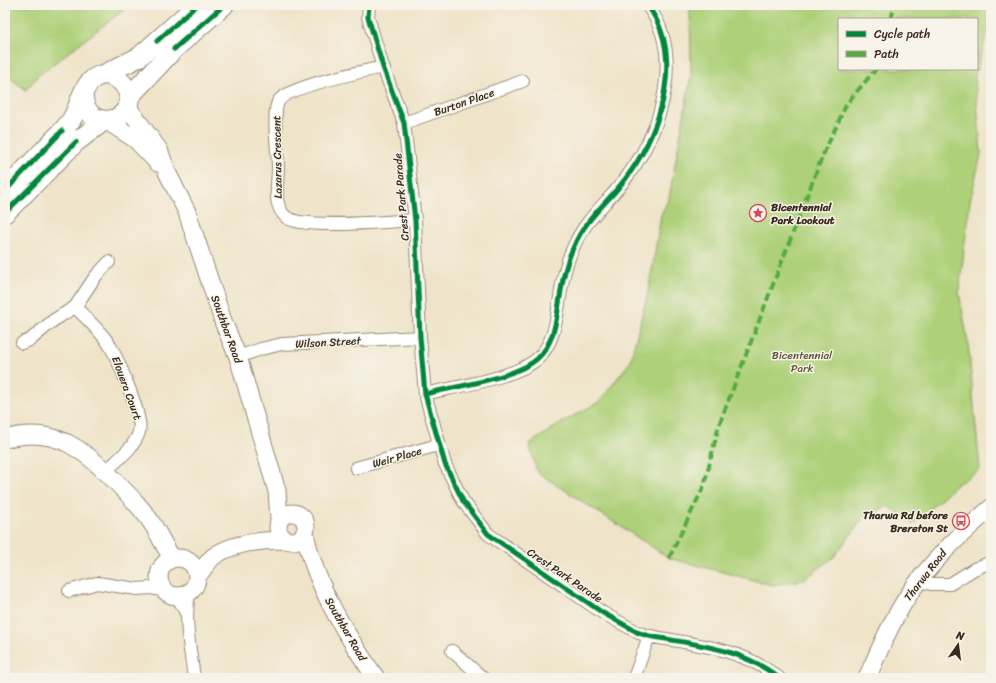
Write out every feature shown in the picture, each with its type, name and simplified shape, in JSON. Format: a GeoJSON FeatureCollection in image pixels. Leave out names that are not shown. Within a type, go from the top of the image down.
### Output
{"type":"FeatureCollection","features":[{"type":"Feature","properties":{"kind":"main road"},"geometry":{"type":"LineString","coordinates":[[5,191],[62,131],[73,117],[86,87],[93,79],[139,57],[197,5]]}},
{"type":"Feature","properties":{"kind":"main road"},"geometry":{"type":"LineString","coordinates":[[5,213],[76,142],[106,121],[115,119],[123,113],[128,101],[174,49],[224,5]]}},
{"type":"Feature","properties":{"kind":"main road"},"geometry":{"type":"LineString","coordinates":[[103,75],[113,76],[120,80],[126,87],[128,101]]}},
{"type":"Feature","properties":{"kind":"main road"},"geometry":{"type":"LineString","coordinates":[[83,94],[87,112],[94,118],[106,121]]}},
{"type":"Feature","properties":{"kind":"main road","name":"Southbar Road"},"geometry":{"type":"LineString","coordinates":[[128,101],[159,150],[167,172],[187,212],[224,324],[238,357],[289,532],[310,557],[332,606],[376,678]]}},
{"type":"Feature","properties":{"kind":"main road","name":"Southbar Road"},"geometry":{"type":"LineString","coordinates":[[106,121],[135,139],[167,172]]}},
{"type":"Feature","properties":{"kind":"main road"},"geometry":{"type":"LineString","coordinates":[[5,439],[32,434],[59,439],[81,450],[106,471],[136,502],[153,525],[168,557]]}},
{"type":"Feature","properties":{"kind":"main road","name":"Southbar Road"},"geometry":{"type":"LineString","coordinates":[[277,491],[305,521],[306,527],[289,532]]}},
{"type":"Feature","properties":{"kind":"main road","name":"Tharwa Road"},"geometry":{"type":"LineString","coordinates":[[866,678],[883,641],[905,600],[919,580],[946,548],[991,508]]}},
{"type":"Feature","properties":{"kind":"main road"},"geometry":{"type":"LineString","coordinates":[[168,557],[160,572],[169,590],[194,588],[194,570],[211,550],[244,536],[289,532],[283,515],[295,512]]}},
{"type":"Feature","properties":{"kind":"main road"},"geometry":{"type":"LineString","coordinates":[[168,557],[184,559],[194,570]]}},
{"type":"Feature","properties":{"kind":"street","name":"Crest Park Parade"},"geometry":{"type":"LineString","coordinates":[[370,5],[368,17],[383,67],[404,123],[415,220],[424,394],[438,445],[445,464],[463,501],[488,534],[603,613],[638,633],[733,652],[764,666],[779,678]]}},
{"type":"Feature","properties":{"kind":"street"},"geometry":{"type":"LineString","coordinates":[[424,394],[518,371],[537,359],[545,350],[553,331],[565,271],[575,244],[588,221],[628,176],[638,162],[651,136],[657,118],[666,79],[666,54],[659,25],[647,5]]}},
{"type":"Feature","properties":{"kind":"street","name":"Lazarus Crescent"},"geometry":{"type":"LineString","coordinates":[[383,67],[337,77],[289,93],[279,100],[276,112],[278,166],[277,204],[286,217],[304,223],[339,224],[415,220]]}},
{"type":"Feature","properties":{"kind":"street","name":"Burton Place"},"geometry":{"type":"LineString","coordinates":[[404,123],[523,81]]}},
{"type":"Feature","properties":{"kind":"street"},"geometry":{"type":"LineString","coordinates":[[22,343],[30,340],[54,320],[75,307],[95,277],[109,262]]}},
{"type":"Feature","properties":{"kind":"street","name":"Elouera Court"},"geometry":{"type":"LineString","coordinates":[[75,307],[106,340],[114,352],[139,416],[140,429],[136,440],[106,471]]}},
{"type":"Feature","properties":{"kind":"street","name":"Wilson Street"},"geometry":{"type":"LineString","coordinates":[[238,357],[282,344],[420,337]]}},
{"type":"Feature","properties":{"kind":"street","name":"Weir Place"},"geometry":{"type":"LineString","coordinates":[[356,468],[438,445]]}},
{"type":"Feature","properties":{"kind":"street"},"geometry":{"type":"LineString","coordinates":[[919,580],[931,584],[950,584],[991,562]]}},
{"type":"Feature","properties":{"kind":"street"},"geometry":{"type":"LineString","coordinates":[[69,592],[97,583],[137,589],[169,590],[186,613],[186,628],[194,678]]}},
{"type":"Feature","properties":{"kind":"street"},"geometry":{"type":"LineString","coordinates":[[634,678],[649,636]]}},
{"type":"Feature","properties":{"kind":"street"},"geometry":{"type":"LineString","coordinates":[[452,651],[483,678]]}},
{"type":"Feature","properties":{"kind":"green space"},"geometry":{"type":"Polygon","coordinates":[[[5,5],[130,5],[39,75],[26,90],[5,74],[5,5]]]}},
{"type":"Feature","properties":{"kind":"green space","name":"Bicentennial Park"},"geometry":{"type":"Polygon","coordinates":[[[690,5],[991,5],[991,20],[978,66],[978,18],[838,18],[838,70],[977,70],[975,76],[981,154],[970,201],[959,292],[968,342],[980,470],[957,484],[913,524],[888,506],[865,516],[833,558],[803,580],[772,585],[669,558],[537,472],[529,444],[566,420],[599,402],[630,362],[649,288],[661,215],[669,198],[691,76],[690,5]]]}},
{"type":"Feature","properties":{"kind":"marked path"},"geometry":{"type":"LineString","coordinates":[[891,18],[895,5]]}},
{"type":"Feature","properties":{"kind":"marked path"},"geometry":{"type":"LineString","coordinates":[[669,558],[704,486],[719,425],[822,157],[847,103],[875,70]]}},
{"type":"Feature","properties":{"kind":"cycle path"},"geometry":{"type":"LineString","coordinates":[[157,41],[197,5]]}},
{"type":"Feature","properties":{"kind":"cycle path"},"geometry":{"type":"LineString","coordinates":[[174,49],[224,5]]}},
{"type":"Feature","properties":{"kind":"cycle path"},"geometry":{"type":"LineString","coordinates":[[369,5],[368,17],[383,67],[404,123],[415,220],[420,337],[425,394],[445,464],[463,501],[488,534],[603,613],[639,633],[733,653],[764,668],[779,678]]}},
{"type":"Feature","properties":{"kind":"cycle path"},"geometry":{"type":"LineString","coordinates":[[425,394],[484,381],[515,372],[537,359],[550,341],[557,318],[562,282],[574,246],[585,226],[622,183],[641,156],[659,113],[665,91],[667,68],[665,46],[658,24],[647,5]]}},
{"type":"Feature","properties":{"kind":"cycle path"},"geometry":{"type":"LineString","coordinates":[[5,191],[62,131]]}},
{"type":"Feature","properties":{"kind":"cycle path"},"geometry":{"type":"LineString","coordinates":[[5,213],[76,142]]}},
{"type":"Feature","properties":{"kind":"place","name":"Bicentennial Park Lookout"},"geometry":{"type":"Point","coordinates":[758,213]}},
{"type":"Feature","properties":{"kind":"place","name":"Tharwa Rd before Brereton St"},"geometry":{"type":"Point","coordinates":[961,521]}}]}
